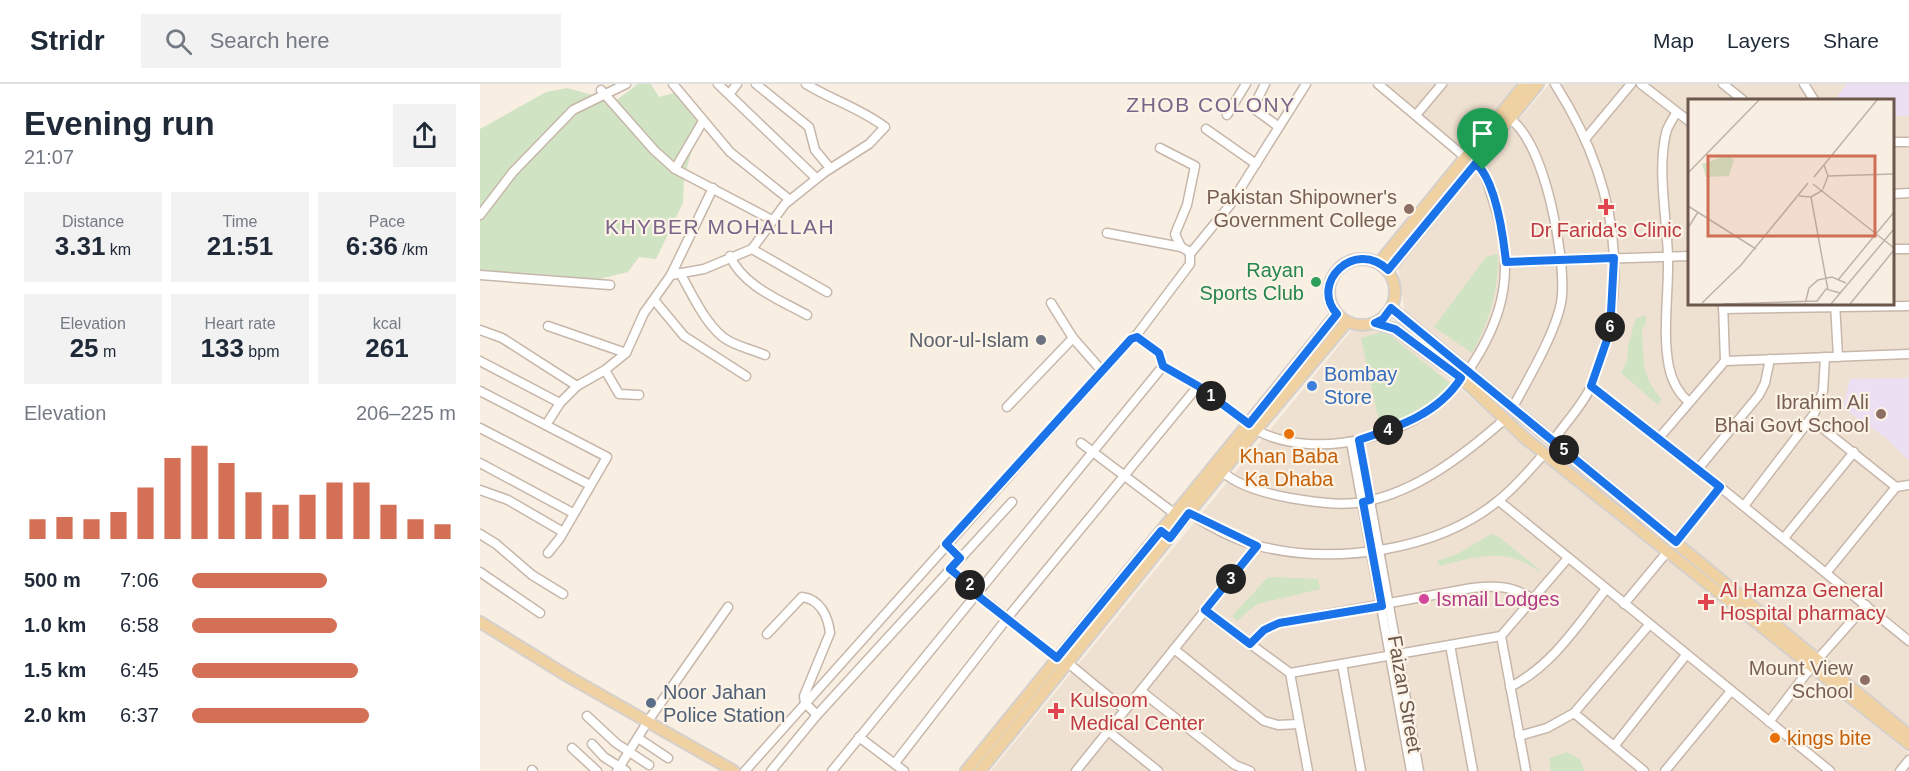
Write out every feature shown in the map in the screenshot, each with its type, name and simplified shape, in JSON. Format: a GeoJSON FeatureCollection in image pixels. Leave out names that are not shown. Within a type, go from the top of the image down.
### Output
{"type":"FeatureCollection","features":[{"type":"Feature","properties":{"kind":"main road"},"geometry":{"type":"LineString","coordinates":[[1383,266],[1465,156],[1525,84]]}},
{"type":"Feature","properties":{"kind":"main road"},"geometry":{"type":"LineString","coordinates":[[1383,266],[1476,163],[1538,84]]}},
{"type":"Feature","properties":{"kind":"main road"},"geometry":{"type":"LineString","coordinates":[[1362,259],[1383,266],[1396,290],[1391,308],[1383,319],[1364,326],[1347,322],[1332,309],[1329,290],[1337,270],[1344,264],[1362,259]]}},
{"type":"Feature","properties":{"kind":"main road"},"geometry":{"type":"LineString","coordinates":[[1391,308],[1464,374],[1505,419],[1544,454],[1672,546]]}},
{"type":"Feature","properties":{"kind":"main road"},"geometry":{"type":"LineString","coordinates":[[980,771],[999,739],[1057,658],[1165,534],[1189,513],[1223,471],[1252,427],[1337,314]]}},
{"type":"Feature","properties":{"kind":"main road"},"geometry":{"type":"LineString","coordinates":[[966,771],[999,739],[1068,663],[1165,534],[1175,514],[1347,322]]}},
{"type":"Feature","properties":{"kind":"main road"},"geometry":{"type":"LineString","coordinates":[[1375,323],[1395,329],[1513,407],[1672,546],[1909,735]]}},
{"type":"Feature","properties":{"kind":"main road"},"geometry":{"type":"LineString","coordinates":[[480,622],[560,672],[734,771]]}},
{"type":"Feature","properties":{"kind":"main road"},"geometry":{"type":"LineString","coordinates":[[1815,662],[1909,744]]}},
{"type":"Feature","properties":{"kind":"street"},"geometry":{"type":"LineString","coordinates":[[480,215],[513,172],[546,135],[573,110],[592,101],[604,90],[626,84]]}},
{"type":"Feature","properties":{"kind":"street"},"geometry":{"type":"LineString","coordinates":[[673,84],[730,152],[790,200]]}},
{"type":"Feature","properties":{"kind":"street"},"geometry":{"type":"LineString","coordinates":[[718,84],[730,93],[816,178]]}},
{"type":"Feature","properties":{"kind":"street"},"geometry":{"type":"LineString","coordinates":[[730,93],[736,84]]}},
{"type":"Feature","properties":{"kind":"street"},"geometry":{"type":"LineString","coordinates":[[756,84],[808,127],[815,150],[830,168]]}},
{"type":"Feature","properties":{"kind":"street"},"geometry":{"type":"LineString","coordinates":[[676,274],[704,269],[730,256],[752,249],[772,220],[790,200],[830,168],[869,144],[885,127],[864,112],[829,98],[806,84]]}},
{"type":"Feature","properties":{"kind":"street"},"geometry":{"type":"LineString","coordinates":[[1227,115],[1246,84]]}},
{"type":"Feature","properties":{"kind":"street"},"geometry":{"type":"LineString","coordinates":[[1266,84],[1253,108],[1279,127]]}},
{"type":"Feature","properties":{"kind":"street"},"geometry":{"type":"LineString","coordinates":[[1190,254],[1230,205],[1306,84]]}},
{"type":"Feature","properties":{"kind":"street"},"geometry":{"type":"LineString","coordinates":[[1378,84],[1389,87],[1416,115],[1465,156]]}},
{"type":"Feature","properties":{"kind":"street"},"geometry":{"type":"LineString","coordinates":[[1416,115],[1442,84]]}},
{"type":"Feature","properties":{"kind":"street"},"geometry":{"type":"LineString","coordinates":[[1554,441],[1591,386],[1610,331],[1614,258],[1609,210],[1594,155],[1556,84]]}},
{"type":"Feature","properties":{"kind":"street"},"geometry":{"type":"LineString","coordinates":[[1586,138],[1631,84]]}},
{"type":"Feature","properties":{"kind":"street"},"geometry":{"type":"LineString","coordinates":[[1641,84],[1688,121]]}},
{"type":"Feature","properties":{"kind":"street"},"geometry":{"type":"LineString","coordinates":[[1723,84],[1742,99]]}},
{"type":"Feature","properties":{"kind":"street"},"geometry":{"type":"LineString","coordinates":[[1804,84],[1814,88]]}},
{"type":"Feature","properties":{"kind":"street"},"geometry":{"type":"LineString","coordinates":[[604,90],[654,150],[675,169],[772,220]]}},
{"type":"Feature","properties":{"kind":"street"},"geometry":{"type":"LineString","coordinates":[[1676,113],[1666,133],[1664,160],[1669,366],[1680,394],[1689,402]]}},
{"type":"Feature","properties":{"kind":"street"},"geometry":{"type":"LineString","coordinates":[[1510,119],[1518,124],[1541,167],[1554,219],[1563,296],[1547,344],[1513,407]]}},
{"type":"Feature","properties":{"kind":"street"},"geometry":{"type":"LineString","coordinates":[[675,169],[703,121]]}},
{"type":"Feature","properties":{"kind":"street"},"geometry":{"type":"LineString","coordinates":[[1206,129],[1256,164]]}},
{"type":"Feature","properties":{"kind":"street"},"geometry":{"type":"LineString","coordinates":[[1160,148],[1195,166],[1187,205],[1175,232],[1181,247]]}},
{"type":"Feature","properties":{"kind":"street"},"geometry":{"type":"LineString","coordinates":[[1135,337],[1159,353],[1163,366],[1198,386],[1252,427],[1271,438],[1336,446],[1401,426],[1431,410],[1464,374],[1495,324],[1503,298],[1506,262],[1501,225],[1483,170],[1476,163]]}},
{"type":"Feature","properties":{"kind":"street"},"geometry":{"type":"LineString","coordinates":[[546,424],[560,403],[578,386],[605,370],[626,353],[644,313],[676,274],[713,188]]}},
{"type":"Feature","properties":{"kind":"street"},"geometry":{"type":"LineString","coordinates":[[1894,194],[1909,193]]}},
{"type":"Feature","properties":{"kind":"street"},"geometry":{"type":"LineString","coordinates":[[745,771],[946,544],[1135,337],[1190,264],[1189,249],[1107,233]]}},
{"type":"Feature","properties":{"kind":"street"},"geometry":{"type":"LineString","coordinates":[[752,249],[826,292]]}},
{"type":"Feature","properties":{"kind":"street"},"geometry":{"type":"LineString","coordinates":[[730,256],[738,272],[754,285],[807,315]]}},
{"type":"Feature","properties":{"kind":"street"},"geometry":{"type":"LineString","coordinates":[[1506,262],[1688,256]]}},
{"type":"Feature","properties":{"kind":"street"},"geometry":{"type":"LineString","coordinates":[[676,274],[708,321],[721,335],[730,342],[765,355]]}},
{"type":"Feature","properties":{"kind":"street"},"geometry":{"type":"LineString","coordinates":[[480,276],[610,285]]}},
{"type":"Feature","properties":{"kind":"street"},"geometry":{"type":"LineString","coordinates":[[655,301],[684,336],[746,376]]}},
{"type":"Feature","properties":{"kind":"street"},"geometry":{"type":"LineString","coordinates":[[1051,303],[1072,338],[1102,371]]}},
{"type":"Feature","properties":{"kind":"street"},"geometry":{"type":"LineString","coordinates":[[1835,305],[1838,357]]}},
{"type":"Feature","properties":{"kind":"street"},"geometry":{"type":"LineString","coordinates":[[1659,438],[1725,361],[1723,306],[1909,306]]}},
{"type":"Feature","properties":{"kind":"street"},"geometry":{"type":"LineString","coordinates":[[548,326],[626,353]]}},
{"type":"Feature","properties":{"kind":"street"},"geometry":{"type":"LineString","coordinates":[[480,330],[502,338],[578,386]]}},
{"type":"Feature","properties":{"kind":"street"},"geometry":{"type":"LineString","coordinates":[[1008,407],[1072,338]]}},
{"type":"Feature","properties":{"kind":"street"},"geometry":{"type":"LineString","coordinates":[[1725,361],[1909,354]]}},
{"type":"Feature","properties":{"kind":"street"},"geometry":{"type":"LineString","coordinates":[[1744,506],[1811,418],[1823,391],[1825,357]]}},
{"type":"Feature","properties":{"kind":"street"},"geometry":{"type":"LineString","coordinates":[[1698,469],[1759,394],[1765,383],[1770,359]]}},
{"type":"Feature","properties":{"kind":"street"},"geometry":{"type":"LineString","coordinates":[[480,361],[560,403]]}},
{"type":"Feature","properties":{"kind":"street"},"geometry":{"type":"LineString","coordinates":[[832,771],[1163,366]]}},
{"type":"Feature","properties":{"kind":"street"},"geometry":{"type":"LineString","coordinates":[[605,370],[619,394],[639,395]]}},
{"type":"Feature","properties":{"kind":"street"},"geometry":{"type":"LineString","coordinates":[[895,763],[1008,617],[1198,386]]}},
{"type":"Feature","properties":{"kind":"street"},"geometry":{"type":"LineString","coordinates":[[1591,386],[1698,469],[1909,641]]}},
{"type":"Feature","properties":{"kind":"street"},"geometry":{"type":"LineString","coordinates":[[480,391],[607,457],[548,554]]}},
{"type":"Feature","properties":{"kind":"street"},"geometry":{"type":"LineString","coordinates":[[1811,418],[1896,487]]}},
{"type":"Feature","properties":{"kind":"street"},"geometry":{"type":"LineString","coordinates":[[1223,471],[1229,477],[1271,495],[1320,503],[1366,501],[1404,488],[1462,456],[1505,419]]}},
{"type":"Feature","properties":{"kind":"street"},"geometry":{"type":"LineString","coordinates":[[480,428],[590,485]]}},
{"type":"Feature","properties":{"kind":"street","name":"Faizan Street"},"geometry":{"type":"LineString","coordinates":[[1355,441],[1376,551],[1412,771]]}},
{"type":"Feature","properties":{"kind":"street"},"geometry":{"type":"LineString","coordinates":[[1081,443],[1175,514]]}},
{"type":"Feature","properties":{"kind":"street"},"geometry":{"type":"LineString","coordinates":[[1784,538],[1854,452]]}},
{"type":"Feature","properties":{"kind":"street"},"geometry":{"type":"LineString","coordinates":[[1189,513],[1257,546],[1305,554],[1376,551],[1425,538],[1465,522],[1499,501],[1544,454]]}},
{"type":"Feature","properties":{"kind":"street"},"geometry":{"type":"LineString","coordinates":[[480,463],[573,513]]}},
{"type":"Feature","properties":{"kind":"street"},"geometry":{"type":"LineString","coordinates":[[1826,573],[1896,487],[1909,485]]}},
{"type":"Feature","properties":{"kind":"street"},"geometry":{"type":"LineString","coordinates":[[1624,604],[1720,487]]}},
{"type":"Feature","properties":{"kind":"street"},"geometry":{"type":"LineString","coordinates":[[480,490],[508,500],[562,532]]}},
{"type":"Feature","properties":{"kind":"street"},"geometry":{"type":"LineString","coordinates":[[1499,501],[1830,771]]}},
{"type":"Feature","properties":{"kind":"street"},"geometry":{"type":"LineString","coordinates":[[771,771],[817,715],[1012,502]]}},
{"type":"Feature","properties":{"kind":"street"},"geometry":{"type":"LineString","coordinates":[[480,534],[496,544],[532,575],[563,594]]}},
{"type":"Feature","properties":{"kind":"street"},"geometry":{"type":"LineString","coordinates":[[946,544],[960,558]]}},
{"type":"Feature","properties":{"kind":"street"},"geometry":{"type":"LineString","coordinates":[[1076,771],[1257,546]]}},
{"type":"Feature","properties":{"kind":"street"},"geometry":{"type":"LineString","coordinates":[[1290,673],[1501,636],[1568,558]]}},
{"type":"Feature","properties":{"kind":"street"},"geometry":{"type":"LineString","coordinates":[[950,569],[1057,658]]}},
{"type":"Feature","properties":{"kind":"street"},"geometry":{"type":"LineString","coordinates":[[480,572],[540,613]]}},
{"type":"Feature","properties":{"kind":"street"},"geometry":{"type":"LineString","coordinates":[[1250,644],[1264,630],[1279,623],[1495,585],[1515,588],[1533,599]]}},
{"type":"Feature","properties":{"kind":"street"},"geometry":{"type":"LineString","coordinates":[[1510,687],[1528,678],[1551,658],[1606,589]]}},
{"type":"Feature","properties":{"kind":"street"},"geometry":{"type":"LineString","coordinates":[[767,634],[802,597],[813,600],[825,615],[830,633],[805,691],[805,703],[817,715]]}},
{"type":"Feature","properties":{"kind":"street"},"geometry":{"type":"LineString","coordinates":[[1769,722],[1815,662],[1866,605]]}},
{"type":"Feature","properties":{"kind":"street"},"geometry":{"type":"LineString","coordinates":[[592,744],[621,770],[648,721],[728,607]]}},
{"type":"Feature","properties":{"kind":"street"},"geometry":{"type":"LineString","coordinates":[[1205,610],[1290,673],[1308,771]]}},
{"type":"Feature","properties":{"kind":"street"},"geometry":{"type":"LineString","coordinates":[[1519,735],[1547,728],[1574,712],[1649,625]]}},
{"type":"Feature","properties":{"kind":"street"},"geometry":{"type":"LineString","coordinates":[[1501,636],[1526,771]]}},
{"type":"Feature","properties":{"kind":"street"},"geometry":{"type":"LineString","coordinates":[[1450,645],[1473,771]]}},
{"type":"Feature","properties":{"kind":"street"},"geometry":{"type":"LineString","coordinates":[[1174,649],[1264,722],[1278,725],[1299,724]]}},
{"type":"Feature","properties":{"kind":"street","name":"Faizan Street"},"geometry":{"type":"LineString","coordinates":[[1393,655],[1419,771]]}},
{"type":"Feature","properties":{"kind":"street"},"geometry":{"type":"LineString","coordinates":[[1614,745],[1686,655]]}},
{"type":"Feature","properties":{"kind":"street"},"geometry":{"type":"LineString","coordinates":[[1068,663],[1125,710]]}},
{"type":"Feature","properties":{"kind":"street"},"geometry":{"type":"LineString","coordinates":[[1342,664],[1361,771]]}},
{"type":"Feature","properties":{"kind":"street"},"geometry":{"type":"LineString","coordinates":[[1141,691],[1235,765],[1250,771]]}},
{"type":"Feature","properties":{"kind":"street"},"geometry":{"type":"LineString","coordinates":[[1665,771],[1731,691]]}},
{"type":"Feature","properties":{"kind":"street"},"geometry":{"type":"LineString","coordinates":[[1574,712],[1644,771]]}},
{"type":"Feature","properties":{"kind":"street"},"geometry":{"type":"LineString","coordinates":[[587,716],[616,743],[649,765]]}},
{"type":"Feature","properties":{"kind":"street"},"geometry":{"type":"LineString","coordinates":[[1108,731],[1158,771]]}},
{"type":"Feature","properties":{"kind":"street"},"geometry":{"type":"LineString","coordinates":[[859,737],[904,771]]}},
{"type":"Feature","properties":{"kind":"street"},"geometry":{"type":"LineString","coordinates":[[638,738],[668,758]]}},
{"type":"Feature","properties":{"kind":"street"},"geometry":{"type":"LineString","coordinates":[[572,748],[597,771]]}},
{"type":"Feature","properties":{"kind":"street"},"geometry":{"type":"LineString","coordinates":[[1900,771],[1909,760]]}},
{"type":"Feature","properties":{"kind":"shaded area"},"geometry":{"type":"Polygon","coordinates":[[[1374,84],[1522,84],[1463,158],[1374,84]]]}},
{"type":"Feature","properties":{"kind":"shaded area"},"geometry":{"type":"Polygon","coordinates":[[[1549,84],[1909,84],[1909,729],[1405,314],[1398,265],[1549,84]]]}},
{"type":"Feature","properties":{"kind":"shaded area"},"geometry":{"type":"Polygon","coordinates":[[[1847,84],[1909,84],[1909,116],[1894,116],[1894,99],[1838,99],[1837,96],[1847,84]]]}},
{"type":"Feature","properties":{"kind":"shaded area"},"geometry":{"type":"Polygon","coordinates":[[[1381,328],[1391,331],[1525,443],[1909,754],[1909,771],[991,771],[1350,332],[1381,328]]]}},
{"type":"Feature","properties":{"kind":"shaded area","name":"Ibrahim Ali Bhai Govt School"},"geometry":{"type":"Polygon","coordinates":[[[1909,378],[1909,461],[1885,437],[1843,408],[1850,379],[1909,378]]]}},
{"type":"Feature","properties":{"kind":"green space"},"geometry":{"type":"Polygon","coordinates":[[[638,84],[651,84],[659,97],[678,92],[700,122],[684,178],[683,203],[656,259],[639,257],[628,272],[595,280],[480,273],[480,129],[546,92],[567,88],[615,101],[638,84]]]}},
{"type":"Feature","properties":{"kind":"green space"},"geometry":{"type":"Polygon","coordinates":[[[1498,254],[1497,281],[1492,305],[1472,353],[1434,327],[1486,257],[1498,254]]]}},
{"type":"Feature","properties":{"kind":"green space"},"geometry":{"type":"Polygon","coordinates":[[[1646,315],[1646,323],[1642,328],[1644,367],[1650,382],[1662,400],[1658,405],[1621,373],[1627,361],[1628,346],[1636,318],[1646,315]]]}},
{"type":"Feature","properties":{"kind":"green space"},"geometry":{"type":"Polygon","coordinates":[[[1385,331],[1452,385],[1422,411],[1381,431],[1361,338],[1385,331]]]}},
{"type":"Feature","properties":{"kind":"green space"},"geometry":{"type":"Polygon","coordinates":[[[1491,534],[1499,537],[1540,570],[1539,572],[1527,564],[1503,556],[1466,559],[1440,566],[1437,561],[1459,553],[1491,534]]]}},
{"type":"Feature","properties":{"kind":"green space"},"geometry":{"type":"Polygon","coordinates":[[[1268,577],[1318,579],[1320,589],[1257,604],[1237,621],[1232,616],[1268,577]]]}},
{"type":"Feature","properties":{"kind":"green space"},"geometry":{"type":"Polygon","coordinates":[[[1567,752],[1580,759],[1584,771],[1551,771],[1549,758],[1567,752]]]}},
{"type":"Feature","properties":{"kind":"place","name":"Dr Farida's Clinic"},"geometry":{"type":"Point","coordinates":[1606,207]}},
{"type":"Feature","properties":{"kind":"place","name":"Pakistan Shipowner's Government College"},"geometry":{"type":"Point","coordinates":[1409,209]}},
{"type":"Feature","properties":{"kind":"place","name":"Rayan Sports Club"},"geometry":{"type":"Point","coordinates":[1316,282]}},
{"type":"Feature","properties":{"kind":"place","name":"Noor-ul-Islam"},"geometry":{"type":"Point","coordinates":[1041,340]}},
{"type":"Feature","properties":{"kind":"place","name":"Bombay Store"},"geometry":{"type":"Point","coordinates":[1312,386]}},
{"type":"Feature","properties":{"kind":"place","name":"Ibrahim Ali Bhai Govt School"},"geometry":{"type":"Point","coordinates":[1881,414]}},
{"type":"Feature","properties":{"kind":"place","name":"Khan Baba Ka Dhaba"},"geometry":{"type":"Point","coordinates":[1289,434]}},
{"type":"Feature","properties":{"kind":"place","name":"Ismail Lodges"},"geometry":{"type":"Point","coordinates":[1424,599]}},
{"type":"Feature","properties":{"kind":"place","name":"Al Hamza General Hospital pharmacy"},"geometry":{"type":"Point","coordinates":[1706,602]}},
{"type":"Feature","properties":{"kind":"place","name":"Mount View School"},"geometry":{"type":"Point","coordinates":[1865,680]}},
{"type":"Feature","properties":{"kind":"place","name":"Noor Jahan Police Station"},"geometry":{"type":"Point","coordinates":[651,703]}},
{"type":"Feature","properties":{"kind":"place","name":"Kulsoom Medical Center"},"geometry":{"type":"Point","coordinates":[1056,711]}},
{"type":"Feature","properties":{"kind":"place","name":"kings bite"},"geometry":{"type":"Point","coordinates":[1775,738]}},
{"type":"Feature","properties":{"kind":"district","name":"ZHOB COLONY"},"geometry":{"type":"Point","coordinates":[1211,105]}},
{"type":"Feature","properties":{"kind":"district","name":"KHYBER MOHALLAH"},"geometry":{"type":"Point","coordinates":[720,227]}},
{"type":"Feature","properties":{"kind":"route"},"geometry":{"type":"LineString","coordinates":[[1476,163],[1483,170],[1501,225],[1506,262],[1614,258],[1610,331],[1591,386],[1720,487],[1676,542],[1391,308],[1383,319],[1375,323],[1395,329],[1461,378],[1456,386],[1431,410],[1401,426],[1359,440],[1370,500],[1363,502],[1382,606],[1279,623],[1264,630],[1250,644],[1205,610],[1257,546],[1202,522],[1189,513],[1170,538],[1161,531],[1057,658],[1008,617],[978,596],[979,593],[950,569],[960,558],[946,544],[1133,337],[1137,337],[1159,353],[1163,366],[1198,386],[1249,424],[1337,314],[1332,309],[1329,290],[1332,277],[1337,270],[1353,260],[1362,259],[1379,263],[1388,270],[1476,163]]}}]}
